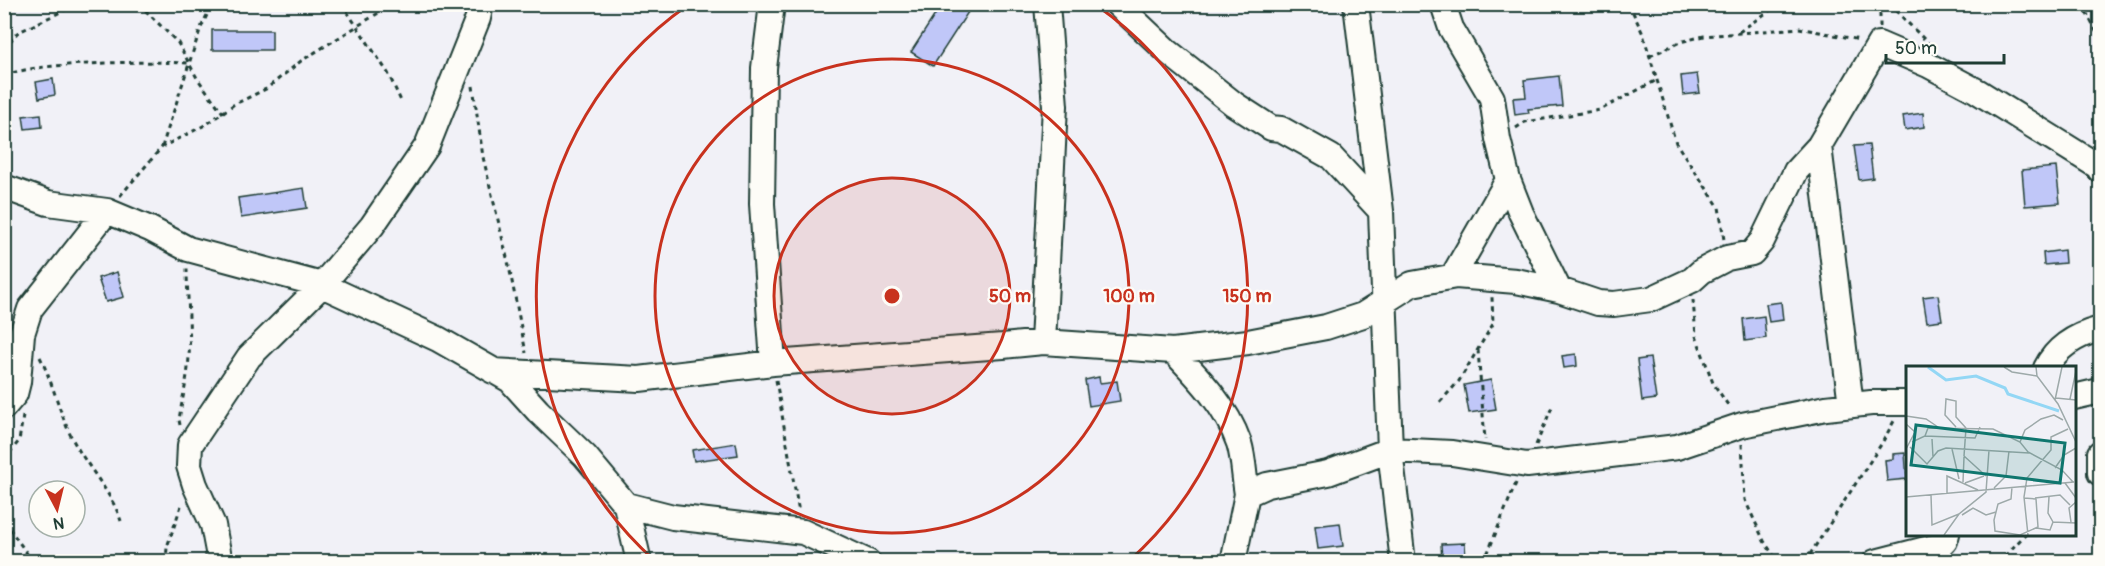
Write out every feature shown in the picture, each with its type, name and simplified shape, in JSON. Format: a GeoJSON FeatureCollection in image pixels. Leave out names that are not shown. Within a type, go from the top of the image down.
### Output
{"type":"FeatureCollection","features":[{"type":"Feature","properties":{"kind":"street"},"geometry":{"type":"LineString","coordinates":[[220,561],[213,525],[189,466],[190,445],[249,357],[322,285],[372,226],[427,146],[478,18],[481,4]]}},
{"type":"Feature","properties":{"kind":"street"},"geometry":{"type":"LineString","coordinates":[[772,4],[764,68],[762,204],[773,363]]}},
{"type":"Feature","properties":{"kind":"street"},"geometry":{"type":"LineString","coordinates":[[1043,342],[1055,106],[1047,4]]}},
{"type":"Feature","properties":{"kind":"street"},"geometry":{"type":"LineString","coordinates":[[1117,4],[1167,51],[1234,104],[1271,128],[1281,129],[1331,157],[1381,211]]}},
{"type":"Feature","properties":{"kind":"street"},"geometry":{"type":"LineString","coordinates":[[1356,4],[1381,211],[1390,450],[1403,561]]}},
{"type":"Feature","properties":{"kind":"street"},"geometry":{"type":"LineString","coordinates":[[1443,4],[1451,28],[1492,98],[1498,139],[1508,180],[1521,213],[1558,290]]}},
{"type":"Feature","properties":{"kind":"street"},"geometry":{"type":"LineString","coordinates":[[493,371],[639,379],[773,363],[1043,342],[1173,351],[1248,342],[1326,327],[1355,318],[1412,284],[1453,276],[1516,281],[1558,290],[1598,303],[1614,304],[1651,299],[1692,280],[1702,271],[1726,258],[1752,253],[1757,248],[1796,171],[1819,146],[1879,44],[1928,64],[1977,91],[2099,167],[2100,170]]}},
{"type":"Feature","properties":{"kind":"street"},"geometry":{"type":"LineString","coordinates":[[1819,146],[1851,405]]}},
{"type":"Feature","properties":{"kind":"street"},"geometry":{"type":"LineString","coordinates":[[1453,276],[1508,180]]}},
{"type":"Feature","properties":{"kind":"street"},"geometry":{"type":"LineString","coordinates":[[4,187],[48,202],[107,211],[150,229],[188,249],[322,285],[438,339],[510,380],[538,411],[585,456],[626,505],[639,561]]}},
{"type":"Feature","properties":{"kind":"street"},"geometry":{"type":"LineString","coordinates":[[4,408],[15,394],[22,334],[30,309],[107,211]]}},
{"type":"Feature","properties":{"kind":"street"},"geometry":{"type":"LineString","coordinates":[[2047,366],[2059,348],[2084,333],[2100,328]]}},
{"type":"Feature","properties":{"kind":"street"},"geometry":{"type":"LineString","coordinates":[[1173,351],[1208,387],[1225,413],[1239,444],[1247,494],[1233,561]]}},
{"type":"Feature","properties":{"kind":"street"},"geometry":{"type":"LineString","coordinates":[[2075,398],[2100,392]]}},
{"type":"Feature","properties":{"kind":"street"},"geometry":{"type":"LineString","coordinates":[[1247,494],[1267,485],[1328,473],[1390,450],[1452,453],[1527,465],[1677,447],[1742,425],[1826,408],[1906,403]]}},
{"type":"Feature","properties":{"kind":"street"},"geometry":{"type":"LineString","coordinates":[[2100,453],[2100,473]]}},
{"type":"Feature","properties":{"kind":"street"},"geometry":{"type":"LineString","coordinates":[[626,505],[673,518],[803,532],[868,561]]}},
{"type":"Feature","properties":{"kind":"street"},"geometry":{"type":"LineString","coordinates":[[1875,561],[1941,545],[1946,536]]}},
{"type":"Feature","properties":{"kind":"path"},"geometry":{"type":"LineString","coordinates":[[4,49],[17,33],[77,4]]}},
{"type":"Feature","properties":{"kind":"path"},"geometry":{"type":"LineString","coordinates":[[139,4],[178,43],[222,113]]}},
{"type":"Feature","properties":{"kind":"path"},"geometry":{"type":"LineString","coordinates":[[162,147],[189,63],[212,4]]}},
{"type":"Feature","properties":{"kind":"path"},"geometry":{"type":"LineString","coordinates":[[342,4],[388,73],[401,101]]}},
{"type":"Feature","properties":{"kind":"path"},"geometry":{"type":"LineString","coordinates":[[107,211],[162,147],[207,124],[233,105],[266,89],[301,62],[393,4]]}},
{"type":"Feature","properties":{"kind":"path"},"geometry":{"type":"LineString","coordinates":[[1629,4],[1643,34],[1676,143],[1719,207],[1726,258]]}},
{"type":"Feature","properties":{"kind":"path"},"geometry":{"type":"LineString","coordinates":[[1737,33],[1779,4]]}},
{"type":"Feature","properties":{"kind":"path"},"geometry":{"type":"LineString","coordinates":[[2082,4],[2100,39]]}},
{"type":"Feature","properties":{"kind":"path"},"geometry":{"type":"LineString","coordinates":[[1650,56],[1688,40],[1704,36],[1799,28],[1879,44]]}},
{"type":"Feature","properties":{"kind":"path"},"geometry":{"type":"LineString","coordinates":[[4,75],[28,68],[72,64],[189,63]]}},
{"type":"Feature","properties":{"kind":"path"},"geometry":{"type":"LineString","coordinates":[[472,79],[483,157],[530,372]]}},
{"type":"Feature","properties":{"kind":"path"},"geometry":{"type":"LineString","coordinates":[[1498,139],[1525,122],[1600,110],[1657,80]]}},
{"type":"Feature","properties":{"kind":"path"},"geometry":{"type":"LineString","coordinates":[[188,249],[189,357],[179,420],[190,445]]}},
{"type":"Feature","properties":{"kind":"path"},"geometry":{"type":"LineString","coordinates":[[1440,402],[1459,381],[1493,324],[1492,280]]}},
{"type":"Feature","properties":{"kind":"path"},"geometry":{"type":"LineString","coordinates":[[1478,349],[1487,459]]}},
{"type":"Feature","properties":{"kind":"path"},"geometry":{"type":"LineString","coordinates":[[40,356],[69,431],[91,471],[116,506],[121,521]]}},
{"type":"Feature","properties":{"kind":"path"},"geometry":{"type":"LineString","coordinates":[[773,363],[803,532]]}},
{"type":"Feature","properties":{"kind":"path"},"geometry":{"type":"LineString","coordinates":[[4,460],[19,441],[24,410],[18,382]]}},
{"type":"Feature","properties":{"kind":"path"},"geometry":{"type":"LineString","coordinates":[[1805,561],[1906,403]]}},
{"type":"Feature","properties":{"kind":"path"},"geometry":{"type":"LineString","coordinates":[[166,561],[167,547],[185,494],[195,485]]}},
{"type":"Feature","properties":{"kind":"path"},"geometry":{"type":"LineString","coordinates":[[4,521],[33,561]]}},
{"type":"Feature","properties":{"kind":"path"},"geometry":{"type":"LineString","coordinates":[[1999,561],[2024,536]]}},
{"type":"Feature","properties":{"kind":"path"},"geometry":{"type":"LineString","coordinates":[[495,561],[561,561]]}},
{"type":"Feature","properties":{"kind":"building"},"geometry":{"type":"Polygon","coordinates":[[[942,4],[963,4],[970,9],[933,66],[911,52],[942,4]]]}},
{"type":"Feature","properties":{"kind":"building"},"geometry":{"type":"Polygon","coordinates":[[[212,30],[272,30],[272,50],[212,50],[212,30]]]}},
{"type":"Feature","properties":{"kind":"building"},"geometry":{"type":"Polygon","coordinates":[[[1697,74],[1700,93],[1683,95],[1681,76],[1697,74]]]}},
{"type":"Feature","properties":{"kind":"building"},"geometry":{"type":"Polygon","coordinates":[[[1559,76],[1562,106],[1528,109],[1529,113],[1515,115],[1513,98],[1526,97],[1524,80],[1559,76]]]}},
{"type":"Feature","properties":{"kind":"building"},"geometry":{"type":"Polygon","coordinates":[[[53,79],[55,95],[39,98],[36,82],[53,79]]]}},
{"type":"Feature","properties":{"kind":"building"},"geometry":{"type":"Polygon","coordinates":[[[1923,113],[1924,127],[1905,130],[1903,116],[1923,113]]]}},
{"type":"Feature","properties":{"kind":"building"},"geometry":{"type":"Polygon","coordinates":[[[41,114],[42,127],[25,129],[23,116],[41,114]]]}},
{"type":"Feature","properties":{"kind":"building"},"geometry":{"type":"Polygon","coordinates":[[[1869,145],[1873,178],[1859,180],[1854,146],[1869,145]]]}},
{"type":"Feature","properties":{"kind":"building"},"geometry":{"type":"Polygon","coordinates":[[[2056,167],[2060,203],[2025,206],[2022,170],[2056,167]]]}},
{"type":"Feature","properties":{"kind":"building"},"geometry":{"type":"Polygon","coordinates":[[[304,188],[307,208],[241,218],[238,198],[304,188]]]}},
{"type":"Feature","properties":{"kind":"building"},"geometry":{"type":"Polygon","coordinates":[[[2064,250],[2065,263],[2044,265],[2043,253],[2064,250]]]}},
{"type":"Feature","properties":{"kind":"building"},"geometry":{"type":"Polygon","coordinates":[[[117,272],[124,297],[106,302],[98,278],[117,272]]]}},
{"type":"Feature","properties":{"kind":"building"},"geometry":{"type":"Polygon","coordinates":[[[1938,295],[1942,320],[1927,322],[1923,297],[1938,295]]]}},
{"type":"Feature","properties":{"kind":"building"},"geometry":{"type":"Polygon","coordinates":[[[1781,302],[1783,320],[1769,322],[1766,304],[1781,302]]]}},
{"type":"Feature","properties":{"kind":"building"},"geometry":{"type":"Polygon","coordinates":[[[1764,316],[1766,338],[1745,341],[1743,319],[1764,316]]]}},
{"type":"Feature","properties":{"kind":"building"},"geometry":{"type":"Polygon","coordinates":[[[1576,354],[1577,366],[1564,368],[1562,356],[1576,354]]]}},
{"type":"Feature","properties":{"kind":"building"},"geometry":{"type":"Polygon","coordinates":[[[1650,358],[1656,399],[1642,401],[1637,360],[1650,358]]]}},
{"type":"Feature","properties":{"kind":"building"},"geometry":{"type":"Polygon","coordinates":[[[1099,377],[1100,383],[1117,381],[1120,401],[1089,406],[1085,380],[1099,377]]]}},
{"type":"Feature","properties":{"kind":"building"},"geometry":{"type":"Polygon","coordinates":[[[1491,380],[1496,409],[1469,413],[1464,385],[1491,380]]]}},
{"type":"Feature","properties":{"kind":"building"},"geometry":{"type":"Polygon","coordinates":[[[736,443],[738,455],[694,461],[692,450],[736,443]]]}},
{"type":"Feature","properties":{"kind":"building"},"geometry":{"type":"Polygon","coordinates":[[[1905,453],[1906,479],[1887,481],[1885,460],[1893,459],[1893,454],[1905,453]]]}},
{"type":"Feature","properties":{"kind":"building"},"geometry":{"type":"Polygon","coordinates":[[[1340,523],[1343,546],[1318,549],[1315,526],[1340,523]]]}},
{"type":"Feature","properties":{"kind":"building"},"geometry":{"type":"Polygon","coordinates":[[[1465,543],[1466,561],[1442,561],[1441,544],[1465,543]]]}}]}
